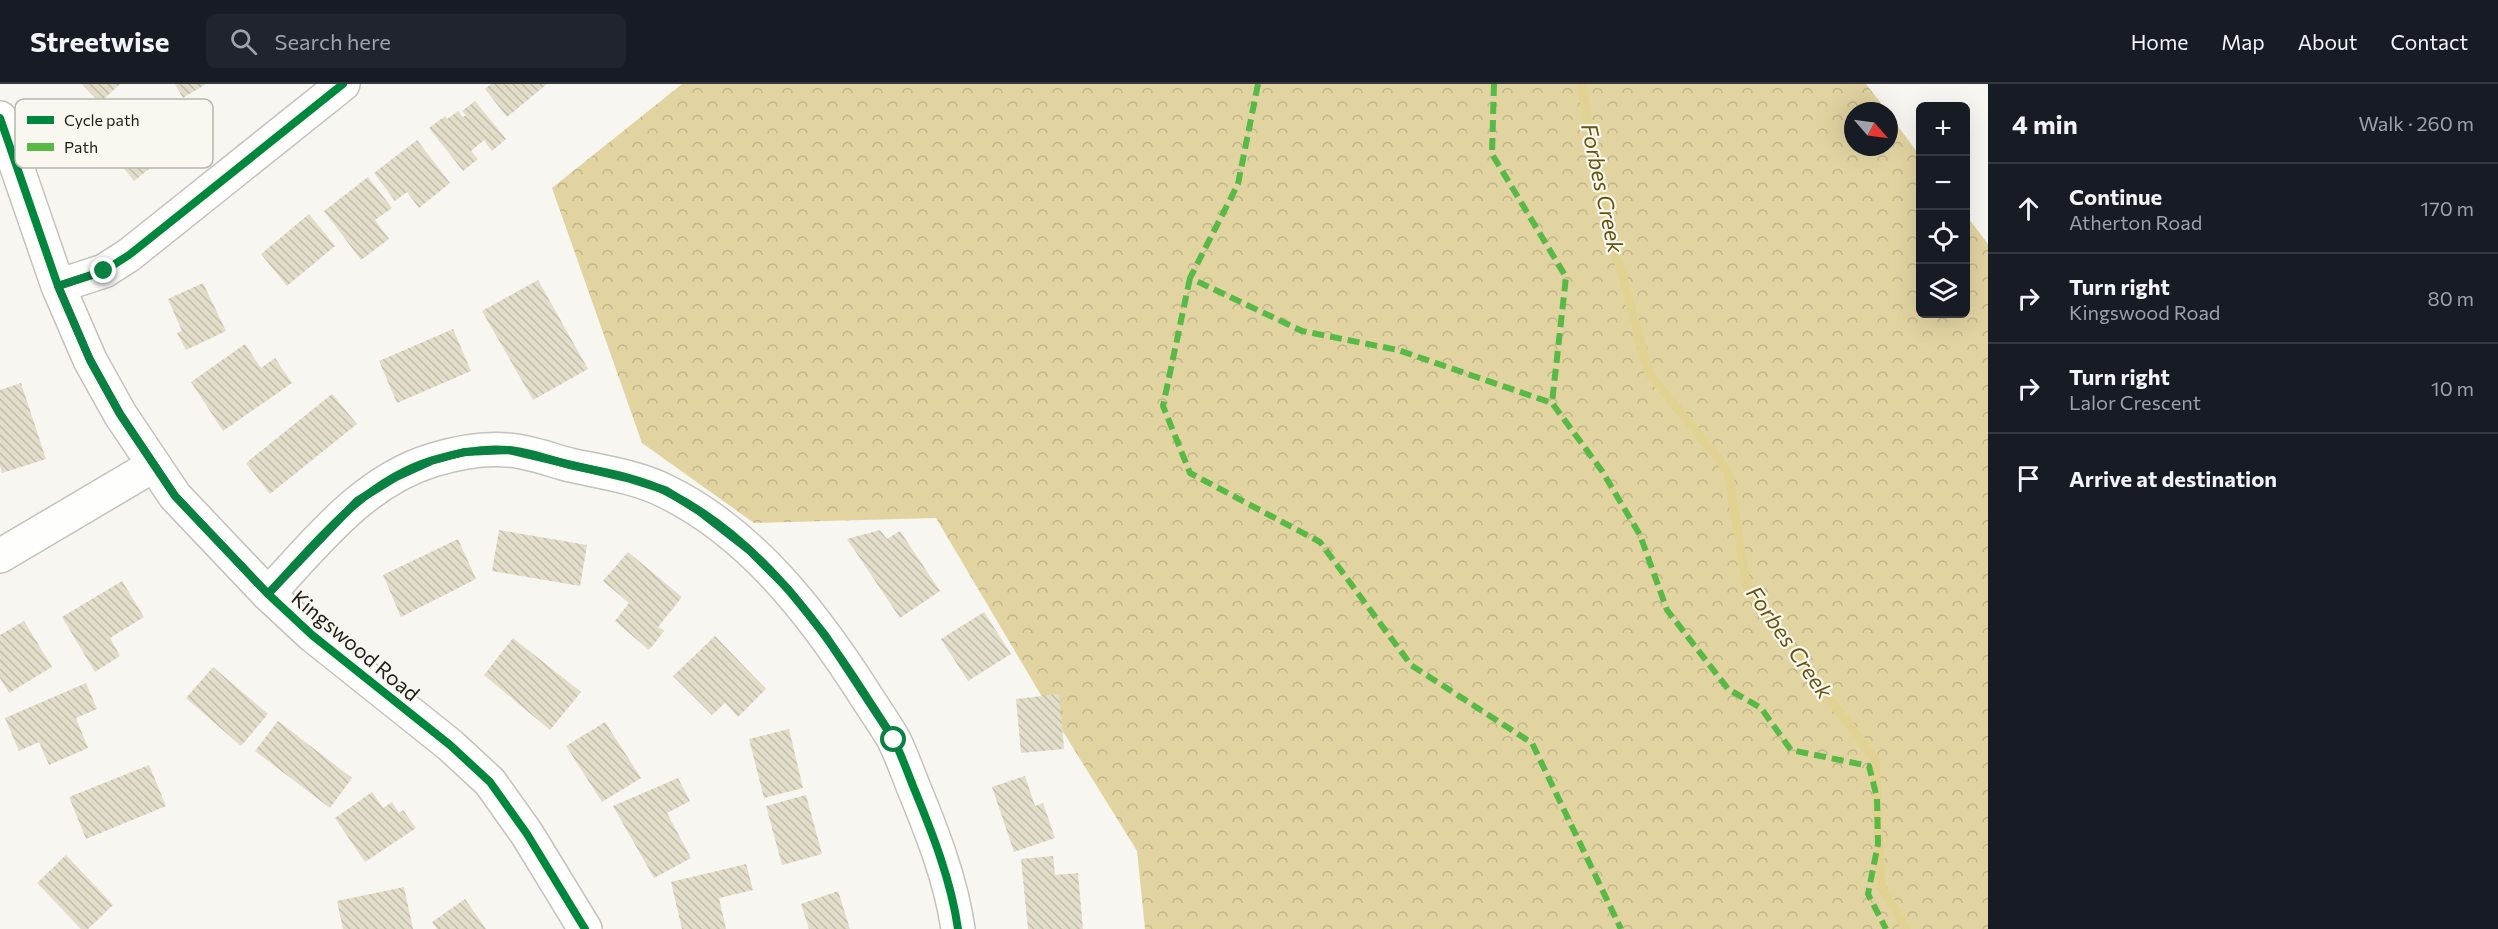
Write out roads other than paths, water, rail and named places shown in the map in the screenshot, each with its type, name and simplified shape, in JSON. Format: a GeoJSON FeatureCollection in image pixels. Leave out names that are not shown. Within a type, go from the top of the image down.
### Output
{"type":"FeatureCollection","features":[{"type":"Feature","properties":{"kind":"street"},"geometry":{"type":"LineString","coordinates":[[58,286],[104,271],[129,255],[343,84]]}},
{"type":"Feature","properties":{"kind":"street","name":"Kingswood Road"},"geometry":{"type":"LineString","coordinates":[[0,118],[15,161]]}},
{"type":"Feature","properties":{"kind":"street","name":"Kingswood Road"},"geometry":{"type":"LineString","coordinates":[[17,168],[58,286],[90,360],[120,414],[175,496],[268,594],[312,635],[450,745],[490,782],[527,834],[585,929]]}},
{"type":"Feature","properties":{"kind":"street"},"geometry":{"type":"LineString","coordinates":[[268,594],[357,501],[396,477],[431,461],[464,452],[508,450],[627,478],[665,490],[699,511],[749,550],[788,589],[844,663],[894,740],[940,855],[958,929]]}},
{"type":"Feature","properties":{"kind":"street"},"geometry":{"type":"LineString","coordinates":[[0,556],[154,465]]}},
{"type":"Feature","properties":{"kind":"waterway","name":"Forbes Creek"},"geometry":{"type":"LineString","coordinates":[[1581,84],[1606,217],[1649,373],[1728,471],[1747,589],[1875,759],[1881,886],[1906,929]]}}]}
